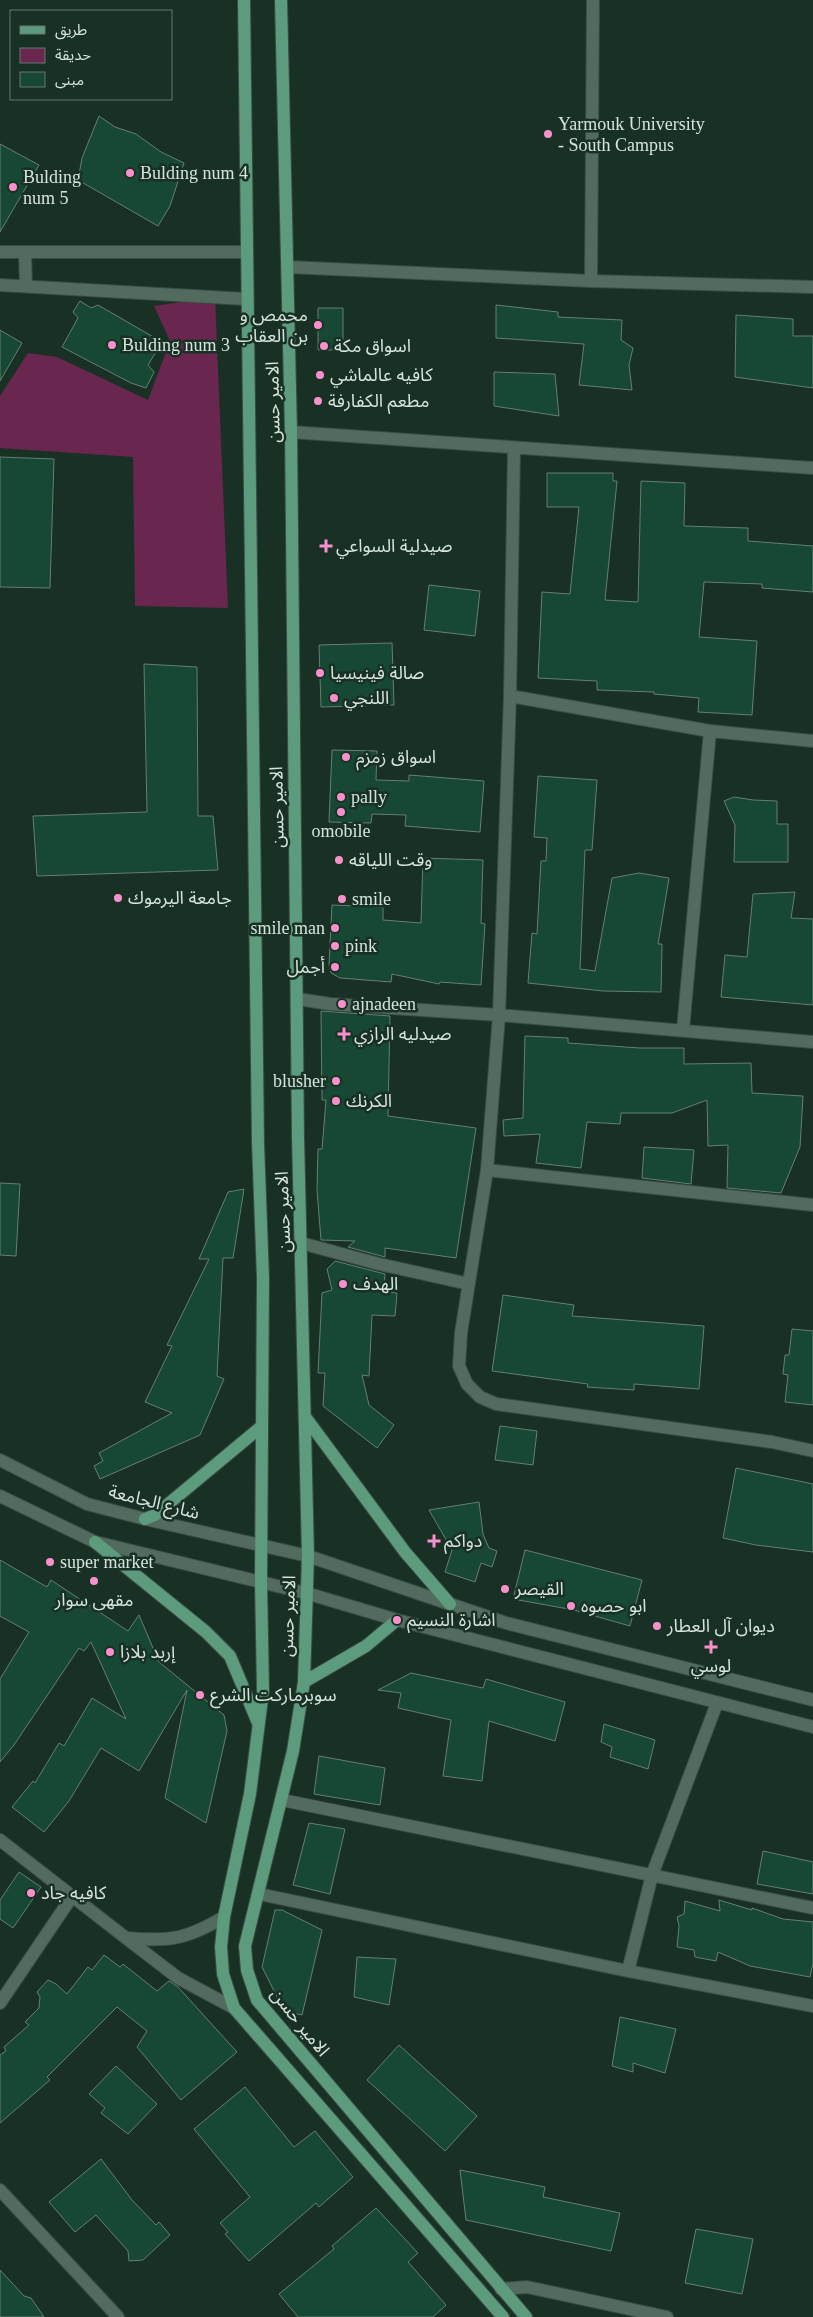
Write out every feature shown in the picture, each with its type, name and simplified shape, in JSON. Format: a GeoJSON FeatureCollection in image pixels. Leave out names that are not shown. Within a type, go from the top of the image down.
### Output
{"type":"FeatureCollection","features":[{"type":"Feature","properties":{"kind":"main road","name":"الامير حسن"},"geometry":{"type":"LineString","coordinates":[[244,0],[246,299],[258,1143],[263,1278],[261,1582],[263,1691],[260,1727],[250,1794],[224,1916],[221,1962],[234,2008],[503,2317]]}},
{"type":"Feature","properties":{"kind":"main road","name":"الامير حسن"},"geometry":{"type":"LineString","coordinates":[[281,0],[291,432],[301,1243],[308,1556],[304,1682],[293,1751],[245,1946],[247,1970],[257,2000],[526,2317]]}},
{"type":"Feature","properties":{"kind":"main road"},"geometry":{"type":"LineString","coordinates":[[306,1418],[404,1552],[450,1604]]}},
{"type":"Feature","properties":{"kind":"main road"},"geometry":{"type":"LineString","coordinates":[[145,1519],[155,1515],[262,1426]]}},
{"type":"Feature","properties":{"kind":"main road"},"geometry":{"type":"LineString","coordinates":[[95,1542],[206,1632],[230,1656],[260,1727]]}},
{"type":"Feature","properties":{"kind":"main road"},"geometry":{"type":"LineString","coordinates":[[304,1682],[366,1646],[397,1620]]}},
{"type":"Feature","properties":{"kind":"street"},"geometry":{"type":"LineString","coordinates":[[591,281],[593,0]]}},
{"type":"Feature","properties":{"kind":"street"},"geometry":{"type":"LineString","coordinates":[[0,252],[246,252]]}},
{"type":"Feature","properties":{"kind":"street"},"geometry":{"type":"LineString","coordinates":[[26,253],[26,286]]}},
{"type":"Feature","properties":{"kind":"street"},"geometry":{"type":"LineString","coordinates":[[288,267],[591,281],[813,287]]}},
{"type":"Feature","properties":{"kind":"street"},"geometry":{"type":"LineString","coordinates":[[0,285],[246,299]]}},
{"type":"Feature","properties":{"kind":"street"},"geometry":{"type":"LineString","coordinates":[[291,432],[813,468]]}},
{"type":"Feature","properties":{"kind":"street"},"geometry":{"type":"LineString","coordinates":[[514,448],[510,696],[499,1015],[487,1170],[461,1333],[459,1366],[467,1384],[480,1397],[496,1404],[772,1442],[813,1451]]}},
{"type":"Feature","properties":{"kind":"street"},"geometry":{"type":"LineString","coordinates":[[510,696],[710,731],[813,740]]}},
{"type":"Feature","properties":{"kind":"street"},"geometry":{"type":"LineString","coordinates":[[683,1030],[710,731]]}},
{"type":"Feature","properties":{"kind":"street"},"geometry":{"type":"LineString","coordinates":[[298,1000],[813,1042]]}},
{"type":"Feature","properties":{"kind":"street"},"geometry":{"type":"LineString","coordinates":[[487,1170],[813,1205]]}},
{"type":"Feature","properties":{"kind":"street"},"geometry":{"type":"LineString","coordinates":[[301,1243],[378,1264],[469,1284]]}},
{"type":"Feature","properties":{"kind":"street","name":"شارع الجامعة"},"geometry":{"type":"LineString","coordinates":[[0,1460],[88,1504],[308,1556],[523,1628],[813,1700]]}},
{"type":"Feature","properties":{"kind":"street"},"geometry":{"type":"LineString","coordinates":[[0,1496],[95,1542],[261,1582],[397,1620],[813,1727]]}},
{"type":"Feature","properties":{"kind":"street"},"geometry":{"type":"LineString","coordinates":[[628,1971],[652,1875],[717,1703]]}},
{"type":"Feature","properties":{"kind":"street"},"geometry":{"type":"LineString","coordinates":[[282,1800],[813,1908]]}},
{"type":"Feature","properties":{"kind":"street"},"geometry":{"type":"LineString","coordinates":[[0,1840],[178,1978],[234,2008]]}},
{"type":"Feature","properties":{"kind":"street"},"geometry":{"type":"LineString","coordinates":[[259,1894],[628,1971],[813,2006]]}},
{"type":"Feature","properties":{"kind":"street"},"geometry":{"type":"LineString","coordinates":[[0,2003],[73,1895]]}},
{"type":"Feature","properties":{"kind":"street"},"geometry":{"type":"LineString","coordinates":[[126,1938],[159,1941],[201,1931],[224,1916]]}},
{"type":"Feature","properties":{"kind":"street"},"geometry":{"type":"LineString","coordinates":[[0,2190],[118,2317]]}},
{"type":"Feature","properties":{"kind":"street"},"geometry":{"type":"LineString","coordinates":[[501,2289],[527,2287],[667,2317]]}},
{"type":"Feature","properties":{"kind":"green space"},"geometry":{"type":"Polygon","coordinates":[[[215,297],[228,608],[135,606],[133,457],[0,448],[0,396],[28,353],[57,357],[148,400],[170,341],[154,306],[215,297]]]}},
{"type":"Feature","properties":{"kind":"building","name":"Bulding num 4"},"geometry":{"type":"Polygon","coordinates":[[[99,116],[115,127],[136,134],[161,152],[184,163],[170,206],[158,226],[78,180],[82,158],[99,116]]]}},
{"type":"Feature","properties":{"kind":"building","name":"Bulding num 5"},"geometry":{"type":"Polygon","coordinates":[[[0,144],[39,165],[0,232],[0,144]]]}},
{"type":"Feature","properties":{"kind":"building","name":"Bulding num 3"},"geometry":{"type":"Polygon","coordinates":[[[80,301],[91,308],[98,305],[162,342],[148,365],[154,372],[146,388],[131,383],[62,347],[78,318],[73,312],[80,301]]]}},
{"type":"Feature","properties":{"kind":"building"},"geometry":{"type":"Polygon","coordinates":[[[496,305],[558,312],[558,317],[622,320],[621,340],[633,348],[629,365],[632,390],[579,385],[584,344],[496,338],[496,305]]]}},
{"type":"Feature","properties":{"kind":"building"},"geometry":{"type":"Polygon","coordinates":[[[318,308],[343,308],[343,350],[318,350],[318,308]]]}},
{"type":"Feature","properties":{"kind":"building"},"geometry":{"type":"Polygon","coordinates":[[[736,315],[793,319],[793,336],[813,336],[813,388],[735,377],[736,315]]]}},
{"type":"Feature","properties":{"kind":"building"},"geometry":{"type":"Polygon","coordinates":[[[0,330],[22,343],[0,381],[0,330]]]}},
{"type":"Feature","properties":{"kind":"building"},"geometry":{"type":"Polygon","coordinates":[[[494,372],[555,374],[559,416],[494,406],[494,372]]]}},
{"type":"Feature","properties":{"kind":"building"},"geometry":{"type":"Polygon","coordinates":[[[0,457],[54,459],[50,588],[0,587],[0,457]]]}},
{"type":"Feature","properties":{"kind":"building"},"geometry":{"type":"Polygon","coordinates":[[[547,473],[613,473],[613,481],[617,481],[605,600],[638,602],[641,481],[685,483],[684,526],[748,528],[748,541],[813,546],[813,592],[762,588],[762,584],[704,582],[699,637],[757,641],[752,715],[698,712],[699,698],[654,694],[654,692],[597,690],[597,681],[538,678],[542,592],[570,594],[579,507],[547,507],[547,473]]]}},
{"type":"Feature","properties":{"kind":"building"},"geometry":{"type":"Polygon","coordinates":[[[429,585],[480,591],[475,636],[424,630],[429,585]]]}},
{"type":"Feature","properties":{"kind":"building"},"geometry":{"type":"Polygon","coordinates":[[[392,643],[394,705],[321,707],[319,645],[392,643]]]}},
{"type":"Feature","properties":{"kind":"building"},"geometry":{"type":"Polygon","coordinates":[[[144,664],[197,667],[198,816],[213,816],[218,870],[37,876],[33,816],[147,812],[144,664]]]}},
{"type":"Feature","properties":{"kind":"building"},"geometry":{"type":"Polygon","coordinates":[[[332,750],[377,751],[376,780],[409,781],[409,775],[484,781],[480,832],[405,826],[406,815],[372,814],[371,823],[329,822],[332,750]]]}},
{"type":"Feature","properties":{"kind":"building"},"geometry":{"type":"Polygon","coordinates":[[[538,776],[597,780],[592,850],[585,850],[580,969],[595,971],[612,878],[639,873],[669,878],[658,944],[662,944],[661,992],[603,991],[528,983],[532,933],[537,934],[541,861],[546,861],[547,838],[534,837],[538,776]]]}},
{"type":"Feature","properties":{"kind":"building"},"geometry":{"type":"Polygon","coordinates":[[[734,797],[777,801],[777,824],[788,824],[788,862],[734,862],[735,825],[724,801],[734,797]]]}},
{"type":"Feature","properties":{"kind":"building"},"geometry":{"type":"Polygon","coordinates":[[[423,858],[483,860],[481,923],[485,924],[481,985],[440,982],[439,984],[392,974],[391,982],[340,978],[331,973],[329,965],[332,905],[383,907],[383,920],[421,923],[423,858]]]}},
{"type":"Feature","properties":{"kind":"building"},"geometry":{"type":"Polygon","coordinates":[[[795,892],[791,918],[813,919],[813,1005],[721,997],[725,955],[747,957],[753,894],[795,892]]]}},
{"type":"Feature","properties":{"kind":"building"},"geometry":{"type":"Polygon","coordinates":[[[321,1011],[390,1016],[388,1116],[476,1128],[456,1258],[385,1248],[385,1257],[348,1247],[355,1241],[321,1240],[317,1190],[318,1149],[322,1149],[326,1100],[322,1100],[321,1011]]]}},
{"type":"Feature","properties":{"kind":"building"},"geometry":{"type":"Polygon","coordinates":[[[525,1036],[568,1038],[568,1043],[640,1048],[684,1048],[684,1064],[751,1063],[752,1093],[803,1096],[800,1147],[781,1193],[727,1188],[728,1145],[708,1146],[707,1100],[672,1113],[621,1113],[620,1124],[587,1122],[581,1168],[536,1163],[540,1134],[504,1136],[503,1120],[523,1118],[525,1036]]]}},
{"type":"Feature","properties":{"kind":"building"},"geometry":{"type":"Polygon","coordinates":[[[644,1147],[694,1150],[691,1184],[642,1178],[644,1147]]]}},
{"type":"Feature","properties":{"kind":"building"},"geometry":{"type":"Polygon","coordinates":[[[0,1183],[20,1184],[16,1256],[0,1255],[0,1183]]]}},
{"type":"Feature","properties":{"kind":"building"},"geometry":{"type":"Polygon","coordinates":[[[244,1189],[233,1258],[223,1258],[217,1376],[224,1379],[200,1435],[100,1479],[94,1466],[103,1461],[99,1453],[172,1413],[145,1402],[172,1346],[167,1345],[209,1259],[199,1259],[228,1192],[244,1189]]]}},
{"type":"Feature","properties":{"kind":"building"},"geometry":{"type":"Polygon","coordinates":[[[335,1261],[385,1274],[384,1292],[397,1293],[395,1316],[372,1315],[369,1376],[362,1375],[369,1405],[394,1425],[377,1448],[323,1406],[325,1373],[318,1373],[322,1293],[332,1290],[327,1269],[335,1261]]]}},
{"type":"Feature","properties":{"kind":"building"},"geometry":{"type":"Polygon","coordinates":[[[503,1295],[574,1305],[572,1316],[704,1326],[699,1389],[634,1384],[634,1390],[587,1387],[588,1384],[492,1371],[503,1295]]]}},
{"type":"Feature","properties":{"kind":"building"},"geometry":{"type":"Polygon","coordinates":[[[792,1329],[813,1331],[813,1405],[785,1402],[788,1375],[783,1374],[785,1355],[789,1355],[792,1329]]]}},
{"type":"Feature","properties":{"kind":"building"},"geometry":{"type":"Polygon","coordinates":[[[500,1426],[537,1431],[533,1465],[495,1460],[500,1426]]]}},
{"type":"Feature","properties":{"kind":"building"},"geometry":{"type":"Polygon","coordinates":[[[736,1468],[813,1484],[813,1552],[756,1545],[723,1538],[736,1468]]]}},
{"type":"Feature","properties":{"kind":"building"},"geometry":{"type":"Polygon","coordinates":[[[479,1502],[483,1534],[489,1548],[497,1551],[492,1567],[481,1563],[475,1582],[445,1572],[452,1550],[429,1510],[479,1502]]]}},
{"type":"Feature","properties":{"kind":"building"},"geometry":{"type":"Polygon","coordinates":[[[525,1550],[642,1580],[630,1626],[574,1610],[513,1599],[525,1550]]]}},
{"type":"Feature","properties":{"kind":"building"},"geometry":{"type":"Polygon","coordinates":[[[0,1560],[47,1587],[51,1580],[128,1631],[139,1615],[159,1662],[224,1715],[227,1731],[206,1823],[165,1798],[187,1690],[139,1771],[101,1748],[69,1801],[44,1832],[12,1807],[33,1781],[35,1783],[59,1743],[64,1746],[92,1698],[126,1719],[91,1642],[84,1651],[79,1648],[14,1745],[0,1762],[0,1679],[29,1632],[0,1616],[0,1560]]]}},
{"type":"Feature","properties":{"kind":"building"},"geometry":{"type":"Polygon","coordinates":[[[411,1673],[483,1688],[486,1679],[565,1702],[555,1741],[489,1721],[482,1781],[443,1776],[451,1720],[398,1708],[401,1693],[378,1690],[411,1673]]]}},
{"type":"Feature","properties":{"kind":"building"},"geometry":{"type":"Polygon","coordinates":[[[604,1724],[655,1740],[648,1769],[610,1757],[612,1747],[601,1742],[604,1724]]]}},
{"type":"Feature","properties":{"kind":"building"},"geometry":{"type":"Polygon","coordinates":[[[319,1756],[385,1768],[380,1805],[314,1794],[319,1756]]]}},
{"type":"Feature","properties":{"kind":"building"},"geometry":{"type":"Polygon","coordinates":[[[309,1823],[345,1829],[330,1894],[293,1885],[309,1823]]]}},
{"type":"Feature","properties":{"kind":"building"},"geometry":{"type":"Polygon","coordinates":[[[763,1851],[813,1862],[813,1894],[757,1884],[763,1851]]]}},
{"type":"Feature","properties":{"kind":"building"},"geometry":{"type":"Polygon","coordinates":[[[19,1872],[41,1887],[13,1928],[0,1919],[0,1900],[19,1872]]]}},
{"type":"Feature","properties":{"kind":"building"},"geometry":{"type":"Polygon","coordinates":[[[719,1900],[752,1910],[752,1908],[783,1919],[813,1922],[813,1963],[810,1977],[750,1966],[718,1952],[716,1961],[695,1957],[694,1950],[677,1947],[679,1926],[677,1917],[684,1914],[685,1901],[720,1911],[719,1900]]]}},
{"type":"Feature","properties":{"kind":"building"},"geometry":{"type":"Polygon","coordinates":[[[275,1910],[282,1910],[322,1930],[302,2015],[284,2011],[262,1967],[275,1910]]]}},
{"type":"Feature","properties":{"kind":"building"},"geometry":{"type":"Polygon","coordinates":[[[104,1955],[120,1967],[123,1964],[157,1991],[169,1981],[178,1987],[237,2052],[181,2100],[137,2047],[147,2031],[117,2007],[47,2077],[50,2080],[0,2123],[0,2055],[6,2051],[4,2047],[29,2025],[25,2022],[39,2008],[40,1997],[37,1992],[48,1980],[56,1984],[67,1994],[88,1967],[92,1970],[104,1955]]]}},
{"type":"Feature","properties":{"kind":"building"},"geometry":{"type":"Polygon","coordinates":[[[357,1957],[396,1959],[389,2005],[354,1997],[357,1957]]]}},
{"type":"Feature","properties":{"kind":"building"},"geometry":{"type":"Polygon","coordinates":[[[620,2017],[676,2029],[665,2073],[633,2063],[633,2072],[612,2066],[620,2017]]]}},
{"type":"Feature","properties":{"kind":"building"},"geometry":{"type":"Polygon","coordinates":[[[399,2045],[477,2116],[445,2151],[367,2080],[399,2045]]]}},
{"type":"Feature","properties":{"kind":"building"},"geometry":{"type":"Polygon","coordinates":[[[116,2066],[157,2104],[128,2134],[101,2113],[105,2108],[89,2094],[116,2066]]]}},
{"type":"Feature","properties":{"kind":"building"},"geometry":{"type":"Polygon","coordinates":[[[245,2087],[294,2147],[315,2131],[353,2177],[319,2207],[316,2203],[249,2261],[225,2234],[228,2232],[220,2223],[250,2197],[194,2129],[245,2087]]]}},
{"type":"Feature","properties":{"kind":"building"},"geometry":{"type":"Polygon","coordinates":[[[101,2159],[132,2200],[156,2225],[159,2222],[170,2235],[143,2260],[129,2261],[128,2251],[96,2215],[75,2232],[49,2202],[101,2159]]]}},
{"type":"Feature","properties":{"kind":"building"},"geometry":{"type":"Polygon","coordinates":[[[460,2170],[545,2187],[543,2197],[620,2213],[611,2251],[466,2220],[460,2170]]]}},
{"type":"Feature","properties":{"kind":"building"},"geometry":{"type":"Polygon","coordinates":[[[376,2208],[418,2253],[408,2262],[446,2305],[433,2317],[298,2317],[279,2294],[334,2249],[332,2246],[376,2208]]]}},
{"type":"Feature","properties":{"kind":"building"},"geometry":{"type":"Polygon","coordinates":[[[696,2229],[753,2239],[742,2294],[685,2283],[696,2229]]]}},
{"type":"Feature","properties":{"kind":"building"},"geometry":{"type":"Polygon","coordinates":[[[0,2270],[24,2296],[31,2298],[44,2317],[0,2317],[0,2270]]]}},
{"type":"Feature","properties":{"kind":"place","name":"Yarmouk University - South Campus"},"geometry":{"type":"Point","coordinates":[548,134]}},
{"type":"Feature","properties":{"kind":"place","name":"Bulding num 4"},"geometry":{"type":"Point","coordinates":[130,173]}},
{"type":"Feature","properties":{"kind":"place","name":"Bulding num 5"},"geometry":{"type":"Point","coordinates":[13,187]}},
{"type":"Feature","properties":{"kind":"place","name":"محمص و بن العقاب"},"geometry":{"type":"Point","coordinates":[318,325]}},
{"type":"Feature","properties":{"kind":"place","name":"Bulding num 3"},"geometry":{"type":"Point","coordinates":[112,345]}},
{"type":"Feature","properties":{"kind":"place","name":"اسواق مكة"},"geometry":{"type":"Point","coordinates":[324,346]}},
{"type":"Feature","properties":{"kind":"place","name":"كافيه عالماشي"},"geometry":{"type":"Point","coordinates":[320,375]}},
{"type":"Feature","properties":{"kind":"place","name":"مطعم الكفارفة"},"geometry":{"type":"Point","coordinates":[318,401]}},
{"type":"Feature","properties":{"kind":"place","name":"صيدلية السواعي"},"geometry":{"type":"Point","coordinates":[326,546]}},
{"type":"Feature","properties":{"kind":"place","name":"صالة فينيسيا"},"geometry":{"type":"Point","coordinates":[320,673]}},
{"type":"Feature","properties":{"kind":"place","name":"اللنجي"},"geometry":{"type":"Point","coordinates":[334,698]}},
{"type":"Feature","properties":{"kind":"place","name":"اسواق زمزم"},"geometry":{"type":"Point","coordinates":[346,757]}},
{"type":"Feature","properties":{"kind":"place","name":"pally"},"geometry":{"type":"Point","coordinates":[341,797]}},
{"type":"Feature","properties":{"kind":"place","name":"omobile"},"geometry":{"type":"Point","coordinates":[341,812]}},
{"type":"Feature","properties":{"kind":"place","name":"وقت اللياقه"},"geometry":{"type":"Point","coordinates":[339,860]}},
{"type":"Feature","properties":{"kind":"place","name":"جامعة اليرموك"},"geometry":{"type":"Point","coordinates":[118,898]}},
{"type":"Feature","properties":{"kind":"place","name":"smile"},"geometry":{"type":"Point","coordinates":[342,899]}},
{"type":"Feature","properties":{"kind":"place","name":"smile man"},"geometry":{"type":"Point","coordinates":[335,928]}},
{"type":"Feature","properties":{"kind":"place","name":"pink"},"geometry":{"type":"Point","coordinates":[335,946]}},
{"type":"Feature","properties":{"kind":"place","name":"أجمل"},"geometry":{"type":"Point","coordinates":[335,967]}},
{"type":"Feature","properties":{"kind":"place","name":"ajnadeen"},"geometry":{"type":"Point","coordinates":[342,1004]}},
{"type":"Feature","properties":{"kind":"place","name":"صيدليه الرازي"},"geometry":{"type":"Point","coordinates":[344,1034]}},
{"type":"Feature","properties":{"kind":"place","name":"blusher"},"geometry":{"type":"Point","coordinates":[336,1081]}},
{"type":"Feature","properties":{"kind":"place","name":"الكرنك"},"geometry":{"type":"Point","coordinates":[336,1101]}},
{"type":"Feature","properties":{"kind":"place","name":"الهدف"},"geometry":{"type":"Point","coordinates":[343,1284]}},
{"type":"Feature","properties":{"kind":"place","name":"دواكم"},"geometry":{"type":"Point","coordinates":[434,1541]}},
{"type":"Feature","properties":{"kind":"place","name":"super market"},"geometry":{"type":"Point","coordinates":[50,1562]}},
{"type":"Feature","properties":{"kind":"place","name":"مقهى سوار"},"geometry":{"type":"Point","coordinates":[94,1581]}},
{"type":"Feature","properties":{"kind":"place","name":"القيصر"},"geometry":{"type":"Point","coordinates":[505,1589]}},
{"type":"Feature","properties":{"kind":"place","name":"ابو حصوه"},"geometry":{"type":"Point","coordinates":[571,1606]}},
{"type":"Feature","properties":{"kind":"place","name":"اشارة النسيم"},"geometry":{"type":"Point","coordinates":[397,1620]}},
{"type":"Feature","properties":{"kind":"place","name":"ديوان آل العطار"},"geometry":{"type":"Point","coordinates":[657,1626]}},
{"type":"Feature","properties":{"kind":"place","name":"لوسي"},"geometry":{"type":"Point","coordinates":[711,1647]}},
{"type":"Feature","properties":{"kind":"place","name":"إربد بلازا"},"geometry":{"type":"Point","coordinates":[110,1652]}},
{"type":"Feature","properties":{"kind":"place","name":"سوبرماركت الشرع"},"geometry":{"type":"Point","coordinates":[200,1695]}},
{"type":"Feature","properties":{"kind":"place","name":"كافيه جاد"},"geometry":{"type":"Point","coordinates":[31,1893]}}]}
